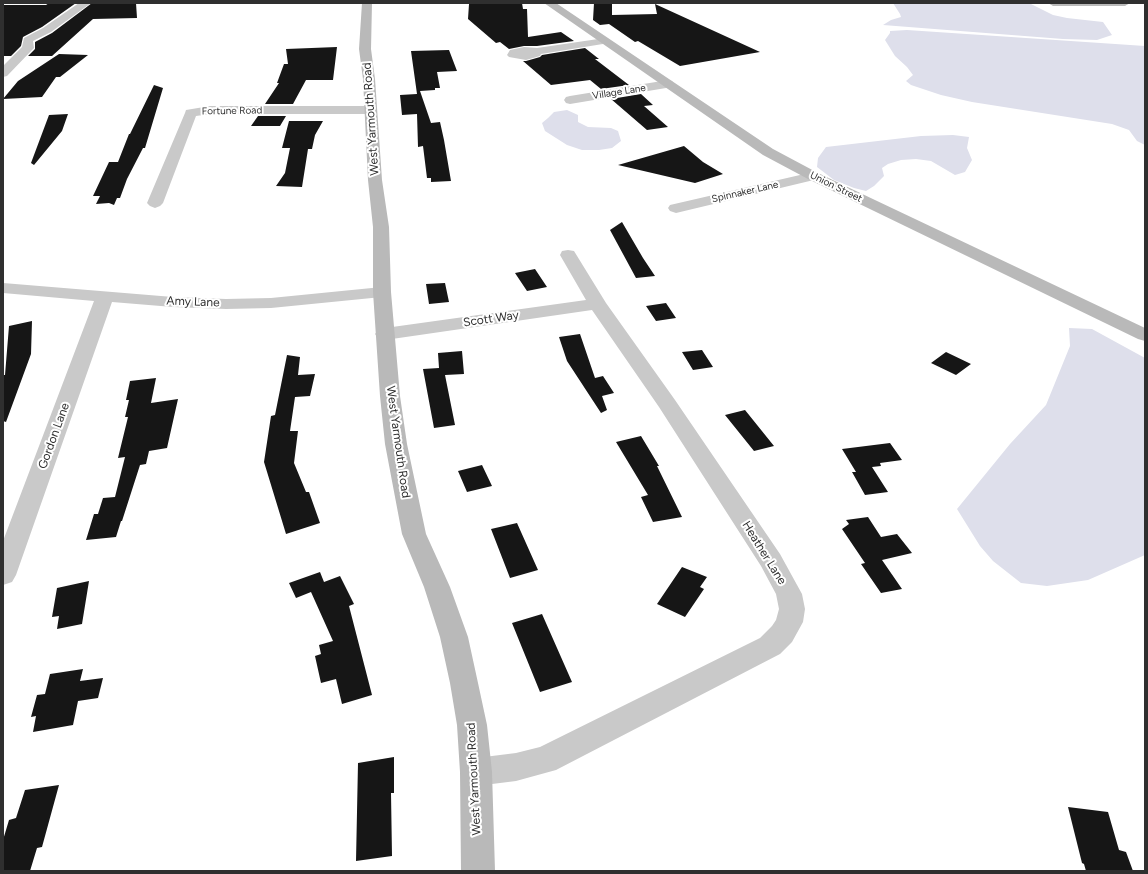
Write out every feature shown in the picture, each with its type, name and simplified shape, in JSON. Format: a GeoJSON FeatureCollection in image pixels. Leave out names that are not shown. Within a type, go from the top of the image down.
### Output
{"type":"FeatureCollection","features":[{"type":"Feature","properties":{"kind":"main road","name":"West Yarmouth Road"},"geometry":{"type":"LineString","coordinates":[[368,3],[365,49],[371,110],[375,180],[381,227],[382,292],[385,334],[396,444],[414,534],[437,587],[454,637],[472,725],[476,772],[478,871]]}},
{"type":"Feature","properties":{"kind":"main road","name":"Union Street"},"geometry":{"type":"LineString","coordinates":[[549,3],[768,152],[813,176],[1145,335]]}},
{"type":"Feature","properties":{"kind":"main road"},"geometry":{"type":"LineString","coordinates":[[1052,3],[1125,3]]}},
{"type":"Feature","properties":{"kind":"street"},"geometry":{"type":"LineString","coordinates":[[3,73],[28,48],[28,40],[47,30],[86,3]]}},
{"type":"Feature","properties":{"kind":"street"},"geometry":{"type":"LineString","coordinates":[[535,52],[605,41]]}},
{"type":"Feature","properties":{"kind":"street","name":"Village Lane"},"geometry":{"type":"LineString","coordinates":[[570,100],[668,84]]}},
{"type":"Feature","properties":{"kind":"street","name":"Fortune Road"},"geometry":{"type":"LineString","coordinates":[[155,203],[191,113],[210,110],[371,110]]}},
{"type":"Feature","properties":{"kind":"street","name":"Spinnaker Lane"},"geometry":{"type":"LineString","coordinates":[[676,208],[813,176]]}},
{"type":"Feature","properties":{"kind":"street","name":"Heather Lane"},"geometry":{"type":"LineString","coordinates":[[476,772],[516,767],[545,760],[763,650],[770,646],[782,634],[789,622],[792,609],[789,594],[772,561],[668,405],[597,304],[568,255]]}},
{"type":"Feature","properties":{"kind":"street","name":"Amy Lane"},"geometry":{"type":"LineString","coordinates":[[3,288],[173,302],[247,304],[382,292]]}},
{"type":"Feature","properties":{"kind":"street","name":"Gordon Lane"},"geometry":{"type":"LineString","coordinates":[[3,575],[105,297]]}},
{"type":"Feature","properties":{"kind":"street","name":"Scott Way"},"geometry":{"type":"LineString","coordinates":[[385,334],[597,304]]}},
{"type":"Feature","properties":{"kind":"shaded area"},"geometry":{"type":"Polygon","coordinates":[[[893,3],[1031,4],[1053,15],[1103,22],[1112,35],[1097,40],[1063,39],[883,25],[891,20],[901,17],[893,3]]]}},
{"type":"Feature","properties":{"kind":"shaded area"},"geometry":{"type":"Polygon","coordinates":[[[907,30],[1145,46],[1145,145],[1137,141],[1129,130],[1112,124],[972,102],[941,95],[911,85],[906,81],[913,75],[895,56],[885,40],[890,31],[907,30]]]}},
{"type":"Feature","properties":{"kind":"shaded area"},"geometry":{"type":"Polygon","coordinates":[[[567,110],[578,115],[578,122],[588,127],[611,128],[618,131],[621,141],[612,148],[582,150],[567,145],[545,131],[542,123],[554,112],[567,110]]]}},
{"type":"Feature","properties":{"kind":"shaded area"},"geometry":{"type":"Polygon","coordinates":[[[953,135],[969,137],[967,148],[972,160],[965,172],[955,175],[931,161],[916,159],[901,160],[888,164],[882,168],[884,176],[874,186],[866,191],[834,180],[817,167],[818,158],[826,147],[921,136],[953,135]]]}},
{"type":"Feature","properties":{"kind":"shaded area"},"geometry":{"type":"Polygon","coordinates":[[[1069,328],[1092,329],[1145,358],[1145,555],[1088,580],[1047,586],[1021,583],[993,561],[980,546],[957,509],[1010,444],[1046,405],[1070,346],[1069,328]]]}},
{"type":"Feature","properties":{"kind":"building"},"geometry":{"type":"Polygon","coordinates":[[[49,3],[76,3],[42,27],[23,37],[21,46],[11,56],[3,56],[3,5],[46,5],[49,3]]]}},
{"type":"Feature","properties":{"kind":"building"},"geometry":{"type":"Polygon","coordinates":[[[92,3],[136,3],[137,18],[93,19],[52,56],[28,56],[35,49],[35,42],[52,33],[92,3]]]}},
{"type":"Feature","properties":{"kind":"building"},"geometry":{"type":"Polygon","coordinates":[[[522,3],[523,9],[527,9],[528,37],[561,32],[574,41],[509,49],[500,42],[496,43],[468,19],[469,4],[522,3]]]}},
{"type":"Feature","properties":{"kind":"building"},"geometry":{"type":"Polygon","coordinates":[[[594,3],[612,3],[612,15],[657,14],[655,4],[760,52],[680,66],[638,41],[635,42],[609,24],[600,25],[593,20],[594,3]]]}},
{"type":"Feature","properties":{"kind":"building"},"geometry":{"type":"Polygon","coordinates":[[[337,47],[333,80],[306,80],[293,104],[265,104],[279,83],[277,83],[284,64],[288,64],[286,49],[337,47]]]}},
{"type":"Feature","properties":{"kind":"building"},"geometry":{"type":"Polygon","coordinates":[[[585,48],[599,59],[595,59],[629,85],[601,89],[590,80],[551,85],[523,61],[540,57],[542,55],[585,48]]]}},
{"type":"Feature","properties":{"kind":"building"},"geometry":{"type":"Polygon","coordinates":[[[449,50],[457,71],[437,72],[440,88],[435,88],[435,90],[420,91],[431,123],[440,122],[451,181],[431,182],[431,178],[427,178],[423,146],[418,147],[417,114],[402,115],[400,95],[417,94],[411,51],[449,50]]]}},
{"type":"Feature","properties":{"kind":"building"},"geometry":{"type":"Polygon","coordinates":[[[59,54],[88,55],[60,77],[56,77],[42,97],[3,99],[18,81],[59,54]]]}},
{"type":"Feature","properties":{"kind":"building"},"geometry":{"type":"Polygon","coordinates":[[[154,85],[163,88],[145,148],[143,148],[127,179],[120,198],[117,198],[114,205],[109,203],[96,204],[100,196],[93,196],[109,162],[118,162],[129,134],[154,85]]]}},
{"type":"Feature","properties":{"kind":"building"},"geometry":{"type":"Polygon","coordinates":[[[641,94],[653,105],[644,106],[668,127],[647,130],[611,99],[641,94]]]}},
{"type":"Feature","properties":{"kind":"building"},"geometry":{"type":"Polygon","coordinates":[[[68,114],[62,131],[34,165],[31,163],[49,115],[68,114]]]}},
{"type":"Feature","properties":{"kind":"building"},"geometry":{"type":"Polygon","coordinates":[[[258,116],[286,116],[280,126],[251,126],[258,116]]]}},
{"type":"Feature","properties":{"kind":"building"},"geometry":{"type":"Polygon","coordinates":[[[289,121],[323,121],[315,135],[312,149],[308,149],[302,187],[276,186],[285,173],[290,148],[282,148],[289,121]]]}},
{"type":"Feature","properties":{"kind":"building"},"geometry":{"type":"Polygon","coordinates":[[[684,146],[703,162],[723,174],[695,183],[618,165],[684,146]]]}},
{"type":"Feature","properties":{"kind":"building"},"geometry":{"type":"Polygon","coordinates":[[[622,222],[655,276],[636,278],[610,230],[622,222]]]}},
{"type":"Feature","properties":{"kind":"building"},"geometry":{"type":"Polygon","coordinates":[[[535,269],[547,287],[527,291],[515,273],[535,269]]]}},
{"type":"Feature","properties":{"kind":"building"},"geometry":{"type":"Polygon","coordinates":[[[445,283],[449,302],[429,304],[426,284],[445,283]]]}},
{"type":"Feature","properties":{"kind":"building"},"geometry":{"type":"Polygon","coordinates":[[[666,303],[676,318],[656,321],[646,306],[666,303]]]}},
{"type":"Feature","properties":{"kind":"building"},"geometry":{"type":"Polygon","coordinates":[[[32,321],[31,354],[6,422],[3,421],[3,375],[5,375],[9,326],[32,321]]]}},
{"type":"Feature","properties":{"kind":"building"},"geometry":{"type":"Polygon","coordinates":[[[580,334],[595,378],[603,376],[614,393],[602,396],[607,410],[601,413],[567,361],[559,337],[580,334]]]}},
{"type":"Feature","properties":{"kind":"building"},"geometry":{"type":"Polygon","coordinates":[[[702,350],[713,367],[693,370],[682,352],[702,350]]]}},
{"type":"Feature","properties":{"kind":"building"},"geometry":{"type":"Polygon","coordinates":[[[462,351],[464,374],[445,375],[455,425],[434,428],[423,369],[439,368],[438,353],[462,351]]]}},
{"type":"Feature","properties":{"kind":"building"},"geometry":{"type":"Polygon","coordinates":[[[946,352],[971,364],[956,375],[931,363],[946,352]]]}},
{"type":"Feature","properties":{"kind":"building"},"geometry":{"type":"Polygon","coordinates":[[[287,355],[300,357],[298,375],[315,374],[310,396],[295,397],[290,431],[298,431],[294,463],[306,492],[309,492],[320,523],[286,534],[264,462],[271,416],[275,415],[287,355]]]}},
{"type":"Feature","properties":{"kind":"building"},"geometry":{"type":"Polygon","coordinates":[[[156,378],[151,403],[178,399],[167,448],[149,451],[146,464],[140,465],[116,537],[86,540],[94,514],[98,514],[103,498],[115,497],[125,457],[118,458],[128,417],[125,417],[129,400],[126,400],[130,381],[156,378]]]}},
{"type":"Feature","properties":{"kind":"building"},"geometry":{"type":"Polygon","coordinates":[[[745,410],[774,446],[754,451],[725,415],[745,410]]]}},
{"type":"Feature","properties":{"kind":"building"},"geometry":{"type":"Polygon","coordinates":[[[641,436],[659,466],[657,466],[682,517],[653,522],[641,497],[648,495],[616,442],[641,436]]]}},
{"type":"Feature","properties":{"kind":"building"},"geometry":{"type":"Polygon","coordinates":[[[890,443],[902,460],[880,463],[881,466],[872,467],[888,492],[865,495],[852,472],[856,472],[842,449],[890,443]]]}},
{"type":"Feature","properties":{"kind":"building"},"geometry":{"type":"Polygon","coordinates":[[[482,465],[492,486],[467,492],[458,471],[482,465]]]}},
{"type":"Feature","properties":{"kind":"building"},"geometry":{"type":"Polygon","coordinates":[[[868,517],[881,537],[897,534],[912,553],[882,560],[902,589],[881,593],[861,564],[865,563],[842,529],[849,524],[846,520],[868,517]]]}},
{"type":"Feature","properties":{"kind":"building"},"geometry":{"type":"Polygon","coordinates":[[[517,523],[538,570],[510,578],[491,529],[517,523]]]}},
{"type":"Feature","properties":{"kind":"building"},"geometry":{"type":"Polygon","coordinates":[[[682,567],[707,577],[700,587],[704,589],[685,617],[657,604],[682,567]]]}},
{"type":"Feature","properties":{"kind":"building"},"geometry":{"type":"Polygon","coordinates":[[[320,572],[324,582],[340,576],[354,604],[349,606],[372,695],[342,704],[336,679],[321,683],[315,656],[321,654],[319,645],[333,641],[311,592],[296,598],[289,583],[320,572]]]}},
{"type":"Feature","properties":{"kind":"building"},"geometry":{"type":"Polygon","coordinates":[[[89,581],[82,624],[57,629],[59,616],[52,617],[57,588],[89,581]]]}},
{"type":"Feature","properties":{"kind":"building"},"geometry":{"type":"Polygon","coordinates":[[[542,614],[572,682],[540,692],[512,623],[542,614]]]}},
{"type":"Feature","properties":{"kind":"building"},"geometry":{"type":"Polygon","coordinates":[[[83,669],[80,681],[103,678],[98,698],[78,701],[73,725],[33,732],[36,716],[31,717],[37,695],[45,694],[50,674],[83,669]]]}},
{"type":"Feature","properties":{"kind":"building"},"geometry":{"type":"Polygon","coordinates":[[[394,757],[394,793],[391,793],[392,856],[356,861],[358,763],[394,757]]]}},
{"type":"Feature","properties":{"kind":"building"},"geometry":{"type":"Polygon","coordinates":[[[59,785],[42,847],[37,848],[30,871],[3,871],[3,840],[9,820],[16,818],[25,790],[59,785]]]}},
{"type":"Feature","properties":{"kind":"building"},"geometry":{"type":"Polygon","coordinates":[[[1068,807],[1108,812],[1119,850],[1126,852],[1133,871],[1086,871],[1084,864],[1082,863],[1068,807]]]}}]}
